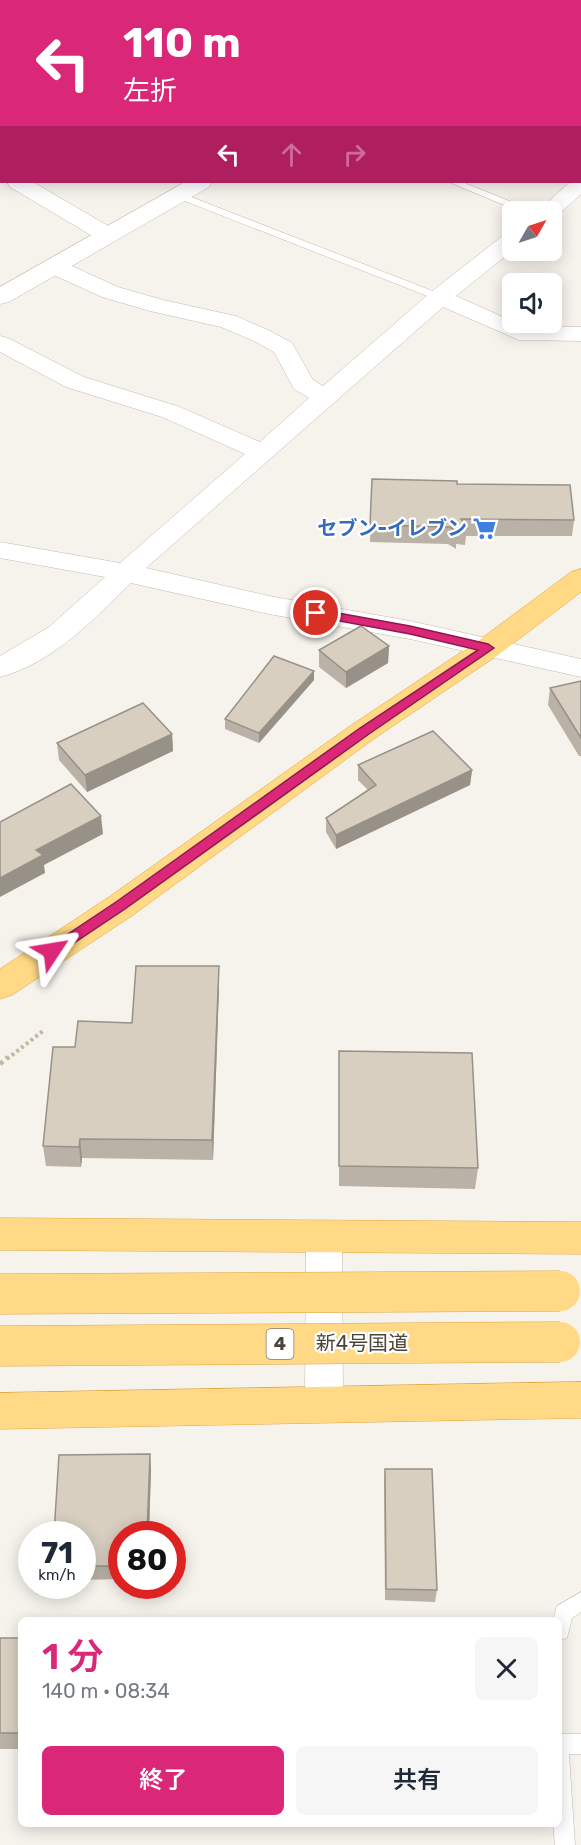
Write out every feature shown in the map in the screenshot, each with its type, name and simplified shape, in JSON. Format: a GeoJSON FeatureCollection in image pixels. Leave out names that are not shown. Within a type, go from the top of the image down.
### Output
{"type":"FeatureCollection","features":[{"type":"Feature","properties":{"kind":"highway"},"geometry":{"type":"LineString","coordinates":[[0,986],[120,906],[364,731],[488,648],[581,578]]}},
{"type":"Feature","properties":{"kind":"highway"},"geometry":{"type":"LineString","coordinates":[[0,1234],[581,1238]]}},
{"type":"Feature","properties":{"kind":"highway"},"geometry":{"type":"LineString","coordinates":[[0,1294],[581,1291]]}},
{"type":"Feature","properties":{"kind":"highway","name":"新4号国道"},"geometry":{"type":"LineString","coordinates":[[0,1346],[581,1342]]}},
{"type":"Feature","properties":{"kind":"highway"},"geometry":{"type":"LineString","coordinates":[[0,1411],[324,1403],[581,1400]]}},
{"type":"Feature","properties":{"kind":"street"},"geometry":{"type":"LineString","coordinates":[[20,183],[107,235]]}},
{"type":"Feature","properties":{"kind":"street"},"geometry":{"type":"LineString","coordinates":[[0,297],[176,194],[199,183]]}},
{"type":"Feature","properties":{"kind":"street"},"geometry":{"type":"LineString","coordinates":[[561,201],[581,183]]}},
{"type":"Feature","properties":{"kind":"street"},"geometry":{"type":"LineString","coordinates":[[0,668],[58,635],[97,600],[123,572],[264,453],[323,396],[439,297],[502,248]]}},
{"type":"Feature","properties":{"kind":"street"},"geometry":{"type":"LineString","coordinates":[[53,266],[110,292],[169,309],[228,321],[262,336],[284,348],[303,384],[323,396]]}},
{"type":"Feature","properties":{"kind":"street"},"geometry":{"type":"LineString","coordinates":[[439,297],[519,333],[581,334]]}},
{"type":"Feature","properties":{"kind":"street"},"geometry":{"type":"LineString","coordinates":[[0,343],[75,382],[171,412],[264,453]]}},
{"type":"Feature","properties":{"kind":"street"},"geometry":{"type":"LineString","coordinates":[[0,550],[123,572],[269,605],[410,630],[581,668]]}},
{"type":"Feature","properties":{"kind":"street"},"geometry":{"type":"LineString","coordinates":[[324,1237],[324,1403]]}},
{"type":"Feature","properties":{"kind":"lane"},"geometry":{"type":"LineString","coordinates":[[457,183],[503,201]]}},
{"type":"Feature","properties":{"kind":"lane"},"geometry":{"type":"LineString","coordinates":[[176,194],[439,297]]}},
{"type":"Feature","properties":{"kind":"lane"},"geometry":{"type":"LineString","coordinates":[[562,1622],[564,1613],[581,1601]]}},
{"type":"Feature","properties":{"kind":"lane"},"geometry":{"type":"LineString","coordinates":[[562,1744],[581,1744]]}},
{"type":"Feature","properties":{"kind":"lane"},"geometry":{"type":"LineString","coordinates":[[562,1792],[565,1845]]}},
{"type":"Feature","properties":{"kind":"path"},"geometry":{"type":"LineString","coordinates":[[0,1064],[43,1031]]}},
{"type":"Feature","properties":{"kind":"building"},"geometry":{"type":"Polygon","coordinates":[[[372,479],[457,481],[457,484],[570,485],[574,520],[461,519],[467,528],[457,528],[457,532],[450,527],[370,525],[372,479]]]}},
{"type":"Feature","properties":{"kind":"building"},"geometry":{"type":"Polygon","coordinates":[[[361,626],[389,646],[346,672],[319,650],[361,626]]]}},
{"type":"Feature","properties":{"kind":"building"},"geometry":{"type":"Polygon","coordinates":[[[274,656],[314,671],[259,733],[225,719],[274,656]]]}},
{"type":"Feature","properties":{"kind":"building"},"geometry":{"type":"Polygon","coordinates":[[[581,681],[581,738],[550,688],[581,681]]]}},
{"type":"Feature","properties":{"kind":"building"},"geometry":{"type":"Polygon","coordinates":[[[143,703],[172,734],[85,775],[57,743],[143,703]]]}},
{"type":"Feature","properties":{"kind":"building"},"geometry":{"type":"Polygon","coordinates":[[[433,731],[472,770],[336,835],[326,818],[376,785],[358,765],[433,731]]]}},
{"type":"Feature","properties":{"kind":"building"},"geometry":{"type":"Polygon","coordinates":[[[71,784],[101,816],[36,850],[43,855],[0,878],[0,822],[71,784]]]}},
{"type":"Feature","properties":{"kind":"building"},"geometry":{"type":"Polygon","coordinates":[[[136,966],[219,966],[212,1140],[80,1139],[79,1147],[43,1146],[53,1047],[75,1047],[78,1021],[132,1023],[136,966]]]}},
{"type":"Feature","properties":{"kind":"building"},"geometry":{"type":"Polygon","coordinates":[[[339,1051],[472,1053],[478,1168],[339,1166],[339,1051]]]}},
{"type":"Feature","properties":{"kind":"building"},"geometry":{"type":"Polygon","coordinates":[[[150,1454],[147,1521],[108,1521],[108,1566],[96,1566],[96,1521],[55,1521],[59,1455],[150,1454]]]}},
{"type":"Feature","properties":{"kind":"building"},"geometry":{"type":"Polygon","coordinates":[[[385,1469],[432,1469],[437,1590],[386,1589],[385,1469]]]}},
{"type":"Feature","properties":{"kind":"building"},"geometry":{"type":"Polygon","coordinates":[[[0,1638],[18,1638],[18,1733],[0,1733],[0,1638]]]}},
{"type":"Feature","properties":{"kind":"place","name":"セブン-イレブン"},"geometry":{"type":"Point","coordinates":[485,528]}},
{"type":"Feature","properties":{"kind":"route"},"geometry":{"type":"LineString","coordinates":[[52,951],[120,906],[364,731],[488,648],[410,630],[316,613]]}}]}
